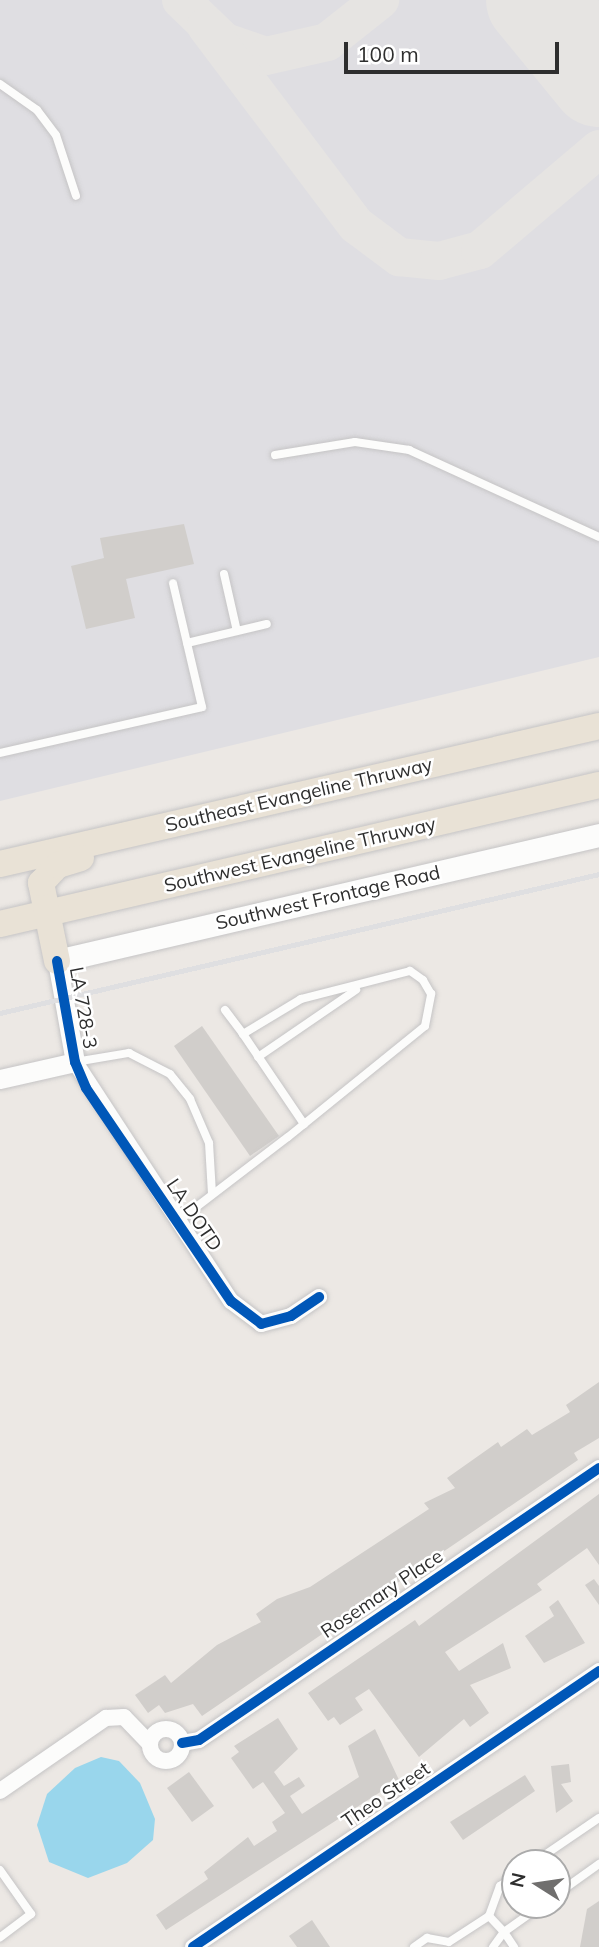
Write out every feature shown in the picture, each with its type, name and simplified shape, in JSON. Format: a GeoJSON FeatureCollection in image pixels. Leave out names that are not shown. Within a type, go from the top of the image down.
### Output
{"type":"FeatureCollection","features":[{"type":"Feature","properties":{"kind":"highway","name":"Southeast Evangeline Thruway"},"geometry":{"type":"LineString","coordinates":[[0,864],[599,726]]}},
{"type":"Feature","properties":{"kind":"highway","name":"Southwest Evangeline Thruway"},"geometry":{"type":"LineString","coordinates":[[0,924],[599,785]]}},
{"type":"Feature","properties":{"kind":"highway"},"geometry":{"type":"LineString","coordinates":[[57,961],[39,892],[45,876],[108,839]]}},
{"type":"Feature","properties":{"kind":"highway"},"geometry":{"type":"LineString","coordinates":[[57,961],[65,934],[107,900]]}},
{"type":"Feature","properties":{"kind":"main road","name":"Southwest Frontage Road"},"geometry":{"type":"LineString","coordinates":[[57,961],[599,835]]}},
{"type":"Feature","properties":{"kind":"street","name":"LA 728-3"},"geometry":{"type":"LineString","coordinates":[[57,961],[75,1062]]}},
{"type":"Feature","properties":{"kind":"street"},"geometry":{"type":"LineString","coordinates":[[0,1079],[75,1062]]}},
{"type":"Feature","properties":{"kind":"street","name":"LA DOTD"},"geometry":{"type":"LineString","coordinates":[[75,1062],[231,1301],[261,1324],[291,1316],[318,1297]]}},
{"type":"Feature","properties":{"kind":"street","name":"Rosemary Place"},"geometry":{"type":"LineString","coordinates":[[0,1791],[106,1718],[124,1717],[150,1744],[152,1754],[167,1762],[180,1754],[182,1743],[199,1740],[599,1468]]}},
{"type":"Feature","properties":{"kind":"street","name":"Theo Street"},"geometry":{"type":"LineString","coordinates":[[192,1947],[599,1671]]}},
{"type":"Feature","properties":{"kind":"street"},"geometry":{"type":"LineString","coordinates":[[150,1744],[163,1729],[182,1743]]}},
{"type":"Feature","properties":{"kind":"lane"},"geometry":{"type":"LineString","coordinates":[[0,84],[37,110],[56,135],[76,196]]}},
{"type":"Feature","properties":{"kind":"lane"},"geometry":{"type":"LineString","coordinates":[[275,455],[355,442],[409,450],[599,537]]}},
{"type":"Feature","properties":{"kind":"lane"},"geometry":{"type":"LineString","coordinates":[[224,574],[237,631]]}},
{"type":"Feature","properties":{"kind":"lane"},"geometry":{"type":"LineString","coordinates":[[0,753],[202,707],[173,583]]}},
{"type":"Feature","properties":{"kind":"lane"},"geometry":{"type":"LineString","coordinates":[[187,643],[267,624]]}},
{"type":"Feature","properties":{"kind":"lane"},"geometry":{"type":"LineString","coordinates":[[177,1222],[425,1026],[431,994],[410,971],[361,986],[301,999],[243,1034]]}},
{"type":"Feature","properties":{"kind":"lane"},"geometry":{"type":"LineString","coordinates":[[258,1057],[361,986]]}},
{"type":"Feature","properties":{"kind":"lane"},"geometry":{"type":"LineString","coordinates":[[225,1010],[304,1124]]}},
{"type":"Feature","properties":{"kind":"lane"},"geometry":{"type":"LineString","coordinates":[[75,1062],[129,1053],[170,1074],[190,1099],[209,1143],[212,1193]]}},
{"type":"Feature","properties":{"kind":"lane"},"geometry":{"type":"LineString","coordinates":[[554,1849],[599,1818]]}},
{"type":"Feature","properties":{"kind":"lane"},"geometry":{"type":"LineString","coordinates":[[571,1884],[599,1864]]}},
{"type":"Feature","properties":{"kind":"lane"},"geometry":{"type":"LineString","coordinates":[[0,1870],[31,1914],[0,1937]]}},
{"type":"Feature","properties":{"kind":"lane"},"geometry":{"type":"LineString","coordinates":[[414,1947],[427,1938],[449,1942],[489,1916],[501,1885]]}},
{"type":"Feature","properties":{"kind":"lane"},"geometry":{"type":"LineString","coordinates":[[489,1916],[514,1947]]}},
{"type":"Feature","properties":{"kind":"lane"},"geometry":{"type":"LineString","coordinates":[[493,1947],[504,1933],[523,1919]]}},
{"type":"Feature","properties":{"kind":"shaded area"},"geometry":{"type":"Polygon","coordinates":[[[0,0],[599,0],[599,657],[0,801],[0,0]]]}},
{"type":"Feature","properties":{"kind":"water"},"geometry":{"type":"Polygon","coordinates":[[[101,1757],[119,1761],[140,1783],[155,1819],[153,1840],[127,1863],[88,1878],[49,1862],[37,1825],[47,1794],[75,1768],[101,1757]]]}},
{"type":"Feature","properties":{"kind":"building"},"geometry":{"type":"Polygon","coordinates":[[[184,524],[194,564],[126,579],[135,618],[86,629],[71,566],[104,558],[100,538],[184,524]]]}},
{"type":"Feature","properties":{"kind":"building"},"geometry":{"type":"Polygon","coordinates":[[[202,1026],[279,1136],[250,1156],[174,1046],[202,1026]]]}},
{"type":"Feature","properties":{"kind":"building"},"geometry":{"type":"Polygon","coordinates":[[[599,1382],[599,1438],[574,1453],[578,1460],[202,1716],[193,1704],[165,1713],[159,1705],[148,1713],[135,1695],[165,1675],[171,1683],[217,1645],[261,1622],[256,1614],[277,1599],[310,1587],[429,1509],[424,1503],[455,1488],[447,1478],[498,1442],[501,1447],[527,1429],[532,1435],[570,1412],[566,1405],[599,1382]]]}},
{"type":"Feature","properties":{"kind":"building"},"geometry":{"type":"Polygon","coordinates":[[[599,1494],[599,1565],[587,1548],[537,1584],[542,1590],[445,1652],[459,1671],[503,1643],[511,1668],[470,1685],[489,1713],[470,1727],[464,1719],[419,1757],[369,1689],[355,1698],[363,1710],[340,1725],[334,1717],[328,1721],[308,1693],[415,1620],[419,1626],[599,1494]]]}},
{"type":"Feature","properties":{"kind":"building"},"geometry":{"type":"Polygon","coordinates":[[[594,1579],[599,1586],[599,1605],[585,1585],[594,1579]]]}},
{"type":"Feature","properties":{"kind":"building"},"geometry":{"type":"Polygon","coordinates":[[[558,1600],[585,1643],[544,1663],[525,1636],[554,1616],[549,1607],[558,1600]]]}},
{"type":"Feature","properties":{"kind":"building"},"geometry":{"type":"Polygon","coordinates":[[[278,1718],[298,1749],[274,1772],[284,1786],[299,1777],[305,1786],[290,1796],[302,1814],[359,1777],[348,1746],[375,1729],[399,1780],[166,1930],[156,1915],[208,1879],[204,1872],[248,1837],[254,1846],[277,1831],[272,1822],[285,1813],[263,1782],[253,1789],[231,1758],[239,1752],[234,1746],[278,1718]]]}},
{"type":"Feature","properties":{"kind":"building"},"geometry":{"type":"Polygon","coordinates":[[[569,1764],[571,1782],[561,1784],[573,1801],[556,1813],[551,1766],[569,1764]]]}},
{"type":"Feature","properties":{"kind":"building"},"geometry":{"type":"Polygon","coordinates":[[[189,1772],[214,1806],[192,1822],[167,1788],[189,1772]]]}},
{"type":"Feature","properties":{"kind":"building"},"geometry":{"type":"Polygon","coordinates":[[[525,1775],[535,1791],[463,1840],[450,1822],[525,1775]]]}},
{"type":"Feature","properties":{"kind":"building"},"geometry":{"type":"Polygon","coordinates":[[[599,1901],[599,1947],[580,1947],[587,1909],[599,1901]]]}},
{"type":"Feature","properties":{"kind":"building"},"geometry":{"type":"Polygon","coordinates":[[[312,1920],[330,1947],[297,1947],[289,1936],[312,1920]]]}},
{"type":"Feature","properties":{"kind":"taxiway"},"geometry":{"type":"LineString","coordinates":[[181,0],[225,42],[266,56],[327,42],[380,0]]}},
{"type":"Feature","properties":{"kind":"taxiway"},"geometry":{"type":"LineString","coordinates":[[206,26],[356,225],[399,257],[439,261],[480,250],[599,149]]}},
{"type":"Feature","properties":{"kind":"runway"},"geometry":{"type":"LineString","coordinates":[[535,0],[599,78]]}},
{"type":"Feature","properties":{"kind":"railway"},"geometry":{"type":"LineString","coordinates":[[0,1013],[599,874]]}},
{"type":"Feature","properties":{"kind":"cycle path"},"geometry":{"type":"LineString","coordinates":[[57,961],[75,1062],[86,1088],[231,1301],[261,1324],[291,1316],[319,1297]]}},
{"type":"Feature","properties":{"kind":"cycle path"},"geometry":{"type":"LineString","coordinates":[[182,1743],[199,1740],[599,1468]]}},
{"type":"Feature","properties":{"kind":"cycle path"},"geometry":{"type":"LineString","coordinates":[[193,1947],[599,1671]]}}]}
